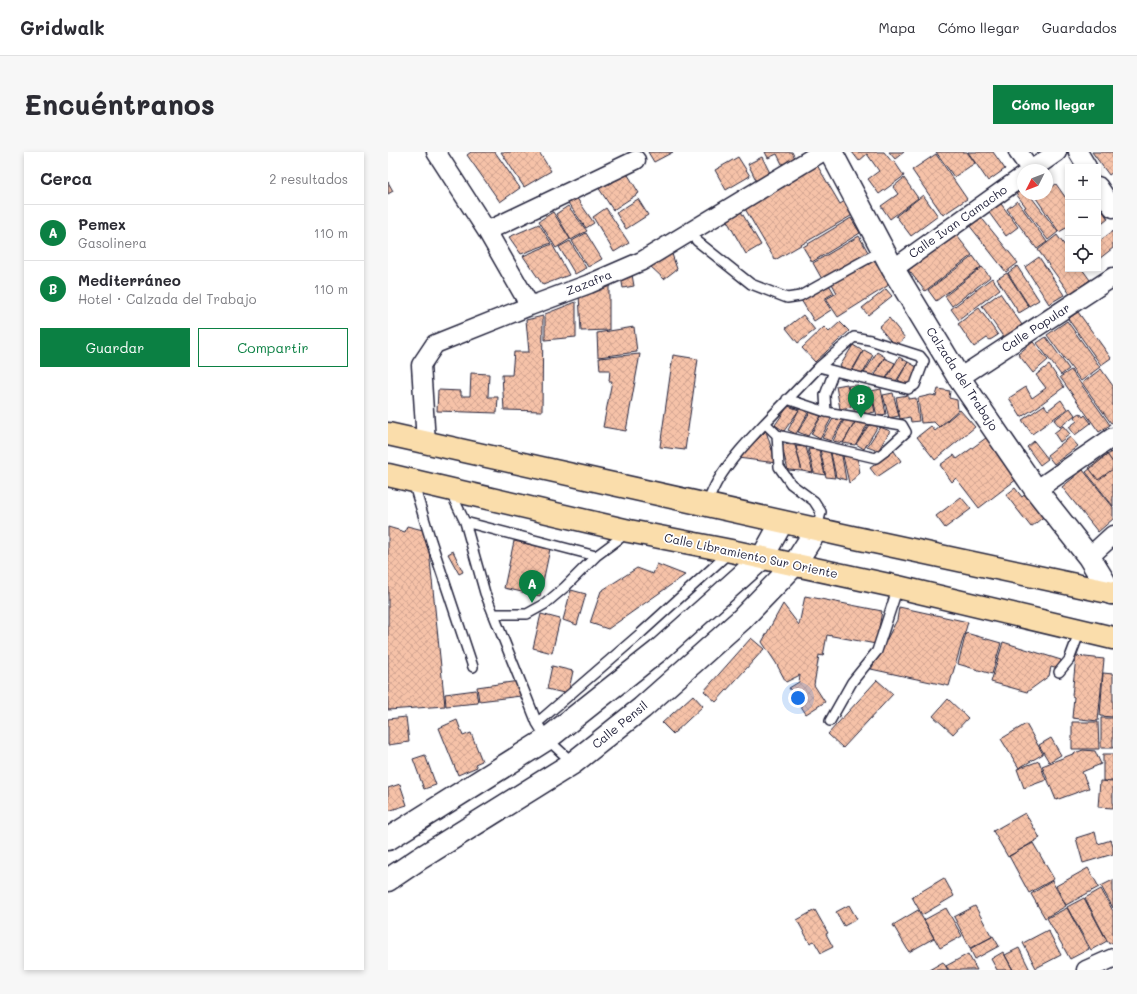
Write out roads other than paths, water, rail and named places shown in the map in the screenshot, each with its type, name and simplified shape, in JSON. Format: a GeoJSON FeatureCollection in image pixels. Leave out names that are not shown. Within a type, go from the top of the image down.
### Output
{"type":"FeatureCollection","features":[{"type":"Feature","properties":{"kind":"main road","name":"Calzada del Trabajo"},"geometry":{"type":"LineString","coordinates":[[832,152],[888,260],[959,378],[1036,490],[1089,557],[1112,593]]}},
{"type":"Feature","properties":{"kind":"main road"},"geometry":{"type":"LineString","coordinates":[[388,434],[782,522],[1112,593]]}},
{"type":"Feature","properties":{"kind":"main road","name":"Calle Libramiento Sur Oriente"},"geometry":{"type":"LineString","coordinates":[[388,475],[630,531],[732,551],[898,588],[1113,638]]}},
{"type":"Feature","properties":{"kind":"main road"},"geometry":{"type":"LineString","coordinates":[[388,839],[658,652],[762,558],[782,522]]}},
{"type":"Feature","properties":{"kind":"main road","name":"Calle Pensil"},"geometry":{"type":"LineString","coordinates":[[388,880],[573,763],[642,708],[741,620],[794,565],[818,529]]}},
{"type":"Feature","properties":{"kind":"street"},"geometry":{"type":"LineString","coordinates":[[436,152],[487,231],[530,306]]}},
{"type":"Feature","properties":{"kind":"street","name":"Zazafra"},"geometry":{"type":"LineString","coordinates":[[426,442],[421,365],[435,344],[589,284],[642,261],[822,152]]}},
{"type":"Feature","properties":{"kind":"street"},"geometry":{"type":"LineString","coordinates":[[1018,152],[1027,164]]}},
{"type":"Feature","properties":{"kind":"street"},"geometry":{"type":"LineString","coordinates":[[1040,164],[1057,152]]}},
{"type":"Feature","properties":{"kind":"street"},"geometry":{"type":"LineString","coordinates":[[1078,152],[1085,164]]}},
{"type":"Feature","properties":{"kind":"street"},"geometry":{"type":"LineString","coordinates":[[487,231],[636,160]]}},
{"type":"Feature","properties":{"kind":"street","name":"Calle Ivan Camacho"},"geometry":{"type":"LineString","coordinates":[[888,260],[1017,180]]}},
{"type":"Feature","properties":{"kind":"street"},"geometry":{"type":"LineString","coordinates":[[1101,190],[1113,208]]}},
{"type":"Feature","properties":{"kind":"street","name":"Calle Popular"},"geometry":{"type":"LineString","coordinates":[[959,378],[1113,277]]}},
{"type":"Feature","properties":{"kind":"street"},"geometry":{"type":"LineString","coordinates":[[1036,490],[1113,437]]}},
{"type":"Feature","properties":{"kind":"street"},"geometry":{"type":"LineString","coordinates":[[1089,557],[1113,535]]}},
{"type":"Feature","properties":{"kind":"street"},"geometry":{"type":"LineString","coordinates":[[1086,970],[1113,958]]}},
{"type":"Feature","properties":{"kind":"lane"},"geometry":{"type":"LineString","coordinates":[[690,232],[697,241],[751,284],[787,298],[800,296],[888,260]]}},
{"type":"Feature","properties":{"kind":"lane"},"geometry":{"type":"LineString","coordinates":[[706,505],[716,483],[726,467],[745,444],[820,366],[854,337],[870,340],[920,356],[924,361],[915,385],[908,389],[834,371],[820,366]]}},
{"type":"Feature","properties":{"kind":"lane"},"geometry":{"type":"LineString","coordinates":[[826,412],[825,395],[834,371]]}},
{"type":"Feature","properties":{"kind":"lane"},"geometry":{"type":"LineString","coordinates":[[765,423],[777,435],[876,458],[906,432],[902,425],[826,412],[787,399]]}},
{"type":"Feature","properties":{"kind":"lane"},"geometry":{"type":"LineString","coordinates":[[777,435],[779,467],[791,484],[814,501],[821,512],[818,529]]}},
{"type":"Feature","properties":{"kind":"lane"},"geometry":{"type":"LineString","coordinates":[[413,481],[473,667]]}},
{"type":"Feature","properties":{"kind":"lane"},"geometry":{"type":"LineString","coordinates":[[449,489],[465,522],[485,593],[493,614],[542,731],[573,763]]}},
{"type":"Feature","properties":{"kind":"lane"},"geometry":{"type":"LineString","coordinates":[[465,522],[596,556]]}},
{"type":"Feature","properties":{"kind":"lane"},"geometry":{"type":"LineString","coordinates":[[493,614],[527,614],[545,604],[565,587],[596,556],[630,531]]}},
{"type":"Feature","properties":{"kind":"lane"},"geometry":{"type":"LineString","coordinates":[[542,731],[635,638],[732,551]]}},
{"type":"Feature","properties":{"kind":"lane"},"geometry":{"type":"LineString","coordinates":[[830,721],[852,682],[877,651],[898,588]]}},
{"type":"Feature","properties":{"kind":"lane"},"geometry":{"type":"LineString","coordinates":[[1059,672],[1069,660],[1080,631]]}},
{"type":"Feature","properties":{"kind":"place","name":"Mediterráneo"},"geometry":{"type":"Point","coordinates":[861,418]}},
{"type":"Feature","properties":{"kind":"place","name":"Pemex"},"geometry":{"type":"Point","coordinates":[532,603]}}]}
